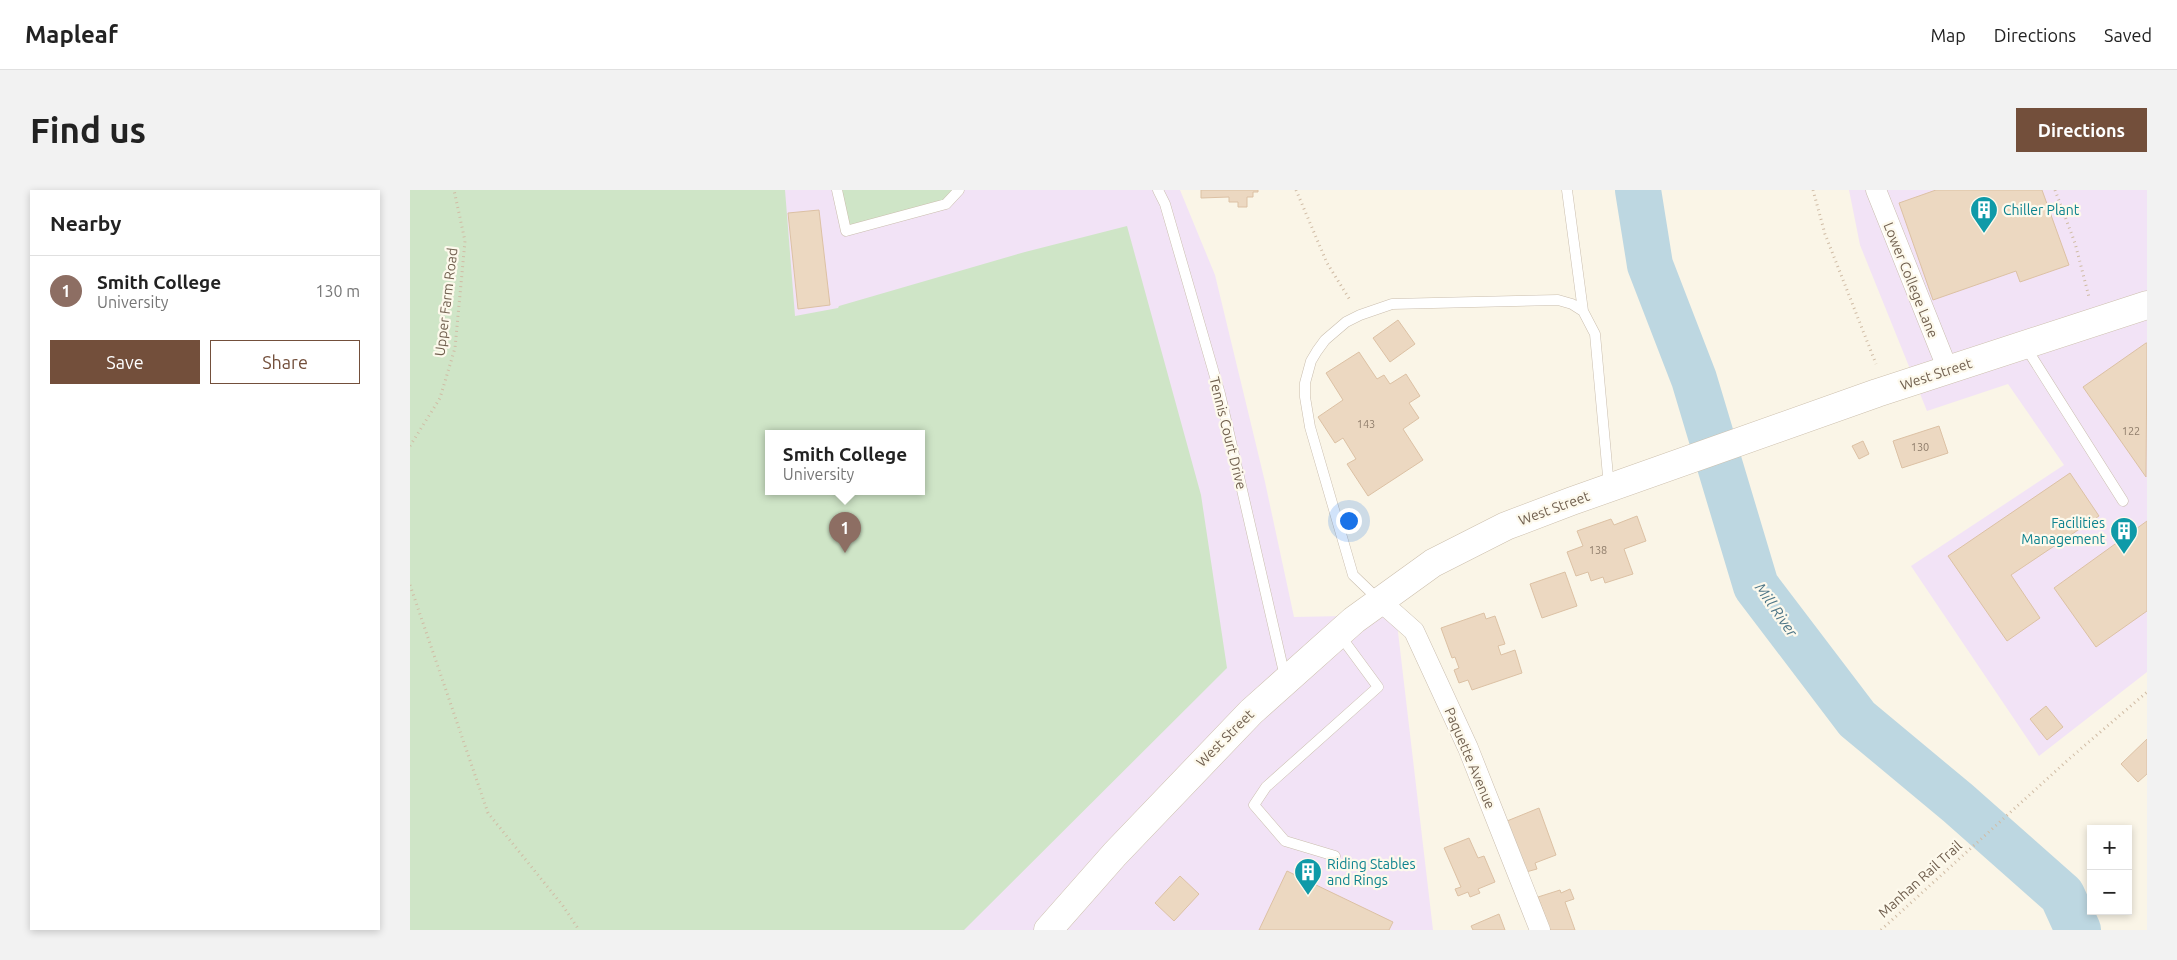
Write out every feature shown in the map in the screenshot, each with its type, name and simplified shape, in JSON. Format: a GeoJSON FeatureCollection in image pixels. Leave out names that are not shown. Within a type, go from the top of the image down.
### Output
{"type":"FeatureCollection","features":[{"type":"Feature","properties":{"kind":"main road","name":"West Street"},"geometry":{"type":"LineString","coordinates":[[1048,930],[1202,761],[1286,680],[1379,600],[1433,563],[1469,543],[1540,512],[1948,370],[2147,305]]}},
{"type":"Feature","properties":{"kind":"street","name":"Lower College Lane"},"geometry":{"type":"LineString","coordinates":[[1876,190],[1948,370]]}},
{"type":"Feature","properties":{"kind":"street","name":"Paquette Avenue"},"geometry":{"type":"LineString","coordinates":[[1379,600],[1414,631],[1468,748],[1540,930]]}},
{"type":"Feature","properties":{"kind":"lane"},"geometry":{"type":"LineString","coordinates":[[837,190],[846,231],[946,204],[959,190]]}},
{"type":"Feature","properties":{"kind":"lane","name":"Tennis Court Drive"},"geometry":{"type":"LineString","coordinates":[[1158,190],[1165,204],[1220,394],[1286,680]]}},
{"type":"Feature","properties":{"kind":"lane"},"geometry":{"type":"LineString","coordinates":[[1567,190],[1583,311],[1595,334],[1610,488]]}},
{"type":"Feature","properties":{"kind":"lane"},"geometry":{"type":"LineString","coordinates":[[1379,600],[1354,575],[1310,427],[1304,397],[1307,372],[1317,351],[1335,331],[1360,315],[1392,304],[1550,300],[1566,302],[1583,311]]}},
{"type":"Feature","properties":{"kind":"lane"},"geometry":{"type":"LineString","coordinates":[[2024,345],[2123,501]]}},
{"type":"Feature","properties":{"kind":"lane"},"geometry":{"type":"LineString","coordinates":[[1335,856],[1285,841],[1254,805],[1266,787],[1378,687],[1350,652],[1339,633]]}},
{"type":"Feature","properties":{"kind":"path","name":"Upper Farm Road"},"geometry":{"type":"LineString","coordinates":[[410,446],[440,398],[455,348],[465,241],[454,190]]}},
{"type":"Feature","properties":{"kind":"path"},"geometry":{"type":"LineString","coordinates":[[1296,190],[1327,263],[1360,315]]}},
{"type":"Feature","properties":{"kind":"path"},"geometry":{"type":"LineString","coordinates":[[1814,190],[1825,234],[1876,364]]}},
{"type":"Feature","properties":{"kind":"path"},"geometry":{"type":"LineString","coordinates":[[2055,190],[2075,243],[2091,303]]}},
{"type":"Feature","properties":{"kind":"path"},"geometry":{"type":"LineString","coordinates":[[410,585],[488,813],[563,906],[579,930]]}},
{"type":"Feature","properties":{"kind":"path","name":"Manhan Rail Trail"},"geometry":{"type":"LineString","coordinates":[[1881,930],[2069,759],[2147,692]]}},
{"type":"Feature","properties":{"kind":"shaded area"},"geometry":{"type":"Polygon","coordinates":[[[489,190],[1180,190],[1215,275],[1265,482],[1294,617],[1396,615],[1433,930],[410,930],[489,190]]]}},
{"type":"Feature","properties":{"kind":"shaded area"},"geometry":{"type":"Polygon","coordinates":[[[1849,190],[2147,190],[2147,672],[2039,756],[1911,566],[2064,465],[2008,384],[1927,411],[1860,245],[1849,190]]]}},
{"type":"Feature","properties":{"kind":"green space"},"geometry":{"type":"Polygon","coordinates":[[[410,190],[785,190],[795,316],[838,308],[839,306],[1025,252],[1127,226],[1201,495],[1227,668],[964,930],[410,930],[410,190]]]}},
{"type":"Feature","properties":{"kind":"green space"},"geometry":{"type":"Polygon","coordinates":[[[837,190],[959,190],[946,204],[846,231],[837,190]]]}},
{"type":"Feature","properties":{"kind":"building"},"geometry":{"type":"Polygon","coordinates":[[[1201,190],[1258,190],[1258,192],[1253,192],[1253,197],[1247,197],[1247,207],[1238,207],[1238,202],[1229,202],[1229,197],[1201,198],[1201,190]]]}},
{"type":"Feature","properties":{"kind":"building","name":"Chiller Plant"},"geometry":{"type":"Polygon","coordinates":[[[1936,190],[2042,190],[2069,265],[2020,282],[2016,271],[1933,300],[1899,203],[1936,190]]]}},
{"type":"Feature","properties":{"kind":"building"},"geometry":{"type":"Polygon","coordinates":[[[819,210],[830,305],[798,309],[788,213],[819,210]]]}},
{"type":"Feature","properties":{"kind":"building"},"geometry":{"type":"Polygon","coordinates":[[[1398,320],[1415,344],[1390,362],[1373,338],[1398,320]]]}},
{"type":"Feature","properties":{"kind":"building"},"geometry":{"type":"Polygon","coordinates":[[[2147,343],[2146,477],[2083,387],[2147,343]]]}},
{"type":"Feature","properties":{"kind":"building"},"geometry":{"type":"Polygon","coordinates":[[[1359,352],[1377,379],[1384,375],[1390,384],[1406,374],[1420,396],[1409,403],[1419,418],[1403,429],[1423,460],[1368,496],[1347,464],[1356,459],[1343,438],[1335,443],[1318,417],[1343,400],[1326,373],[1359,352]]]}},
{"type":"Feature","properties":{"kind":"building"},"geometry":{"type":"Polygon","coordinates":[[[1939,426],[1948,453],[1902,468],[1893,441],[1939,426]]]}},
{"type":"Feature","properties":{"kind":"building"},"geometry":{"type":"Polygon","coordinates":[[[1863,441],[1869,454],[1859,459],[1852,446],[1863,441]]]}},
{"type":"Feature","properties":{"kind":"building"},"geometry":{"type":"Polygon","coordinates":[[[2070,473],[2099,516],[2011,575],[2040,618],[2007,641],[1948,556],[2070,473]]]}},
{"type":"Feature","properties":{"kind":"building"},"geometry":{"type":"Polygon","coordinates":[[[1637,516],[1646,541],[1624,549],[1633,574],[1605,583],[1603,577],[1591,581],[1588,572],[1576,576],[1567,552],[1583,546],[1577,531],[1611,519],[1614,525],[1637,516]]]}},
{"type":"Feature","properties":{"kind":"building","name":"Facilities Management"},"geometry":{"type":"Polygon","coordinates":[[[2147,521],[2147,611],[2096,647],[2054,588],[2147,521]]]}},
{"type":"Feature","properties":{"kind":"building"},"geometry":{"type":"Polygon","coordinates":[[[1565,572],[1577,606],[1542,618],[1530,584],[1565,572]]]}},
{"type":"Feature","properties":{"kind":"building"},"geometry":{"type":"Polygon","coordinates":[[[1484,613],[1486,619],[1495,616],[1505,644],[1498,646],[1501,655],[1515,650],[1522,673],[1472,690],[1468,680],[1459,683],[1454,670],[1459,668],[1455,657],[1452,658],[1441,628],[1484,613]]]}},
{"type":"Feature","properties":{"kind":"building"},"geometry":{"type":"Polygon","coordinates":[[[2046,706],[2063,727],[2047,740],[2030,719],[2046,706]]]}},
{"type":"Feature","properties":{"kind":"building"},"geometry":{"type":"Polygon","coordinates":[[[2147,739],[2147,774],[2138,782],[2121,764],[2147,739]]]}},
{"type":"Feature","properties":{"kind":"building"},"geometry":{"type":"Polygon","coordinates":[[[1539,808],[1556,855],[1535,863],[1537,869],[1526,872],[1507,821],[1539,808]]]}},
{"type":"Feature","properties":{"kind":"building"},"geometry":{"type":"Polygon","coordinates":[[[1469,838],[1478,858],[1484,856],[1495,882],[1478,889],[1480,893],[1470,897],[1468,892],[1458,896],[1455,889],[1461,887],[1444,848],[1469,838]]]}},
{"type":"Feature","properties":{"kind":"building","name":"Riding Stables and Rings"},"geometry":{"type":"Polygon","coordinates":[[[1287,871],[1393,922],[1389,930],[1259,930],[1287,871]]]}},
{"type":"Feature","properties":{"kind":"building"},"geometry":{"type":"Polygon","coordinates":[[[1180,876],[1199,894],[1174,921],[1155,903],[1180,876]]]}},
{"type":"Feature","properties":{"kind":"building"},"geometry":{"type":"Polygon","coordinates":[[[1570,889],[1574,899],[1565,902],[1575,930],[1550,930],[1538,897],[1560,890],[1561,893],[1570,889]]]}},
{"type":"Feature","properties":{"kind":"building"},"geometry":{"type":"Polygon","coordinates":[[[1499,914],[1505,930],[1473,930],[1471,926],[1499,914]]]}},
{"type":"Feature","properties":{"kind":"waterway","name":"Mill River"},"geometry":{"type":"LineString","coordinates":[[1638,190],[1650,265],[1694,379],[1756,586],[1857,719],[1958,803],[2062,895],[2078,930]]}},
{"type":"Feature","properties":{"kind":"place","name":"Chiller Plant"},"geometry":{"type":"Point","coordinates":[1984,234]}},
{"type":"Feature","properties":{"kind":"place","name":"Smith College"},"geometry":{"type":"Point","coordinates":[845,553]}},
{"type":"Feature","properties":{"kind":"place","name":"Facilities Management"},"geometry":{"type":"Point","coordinates":[2124,555]}},
{"type":"Feature","properties":{"kind":"place","name":"Riding Stables and Rings"},"geometry":{"type":"Point","coordinates":[1308,896]}}]}
